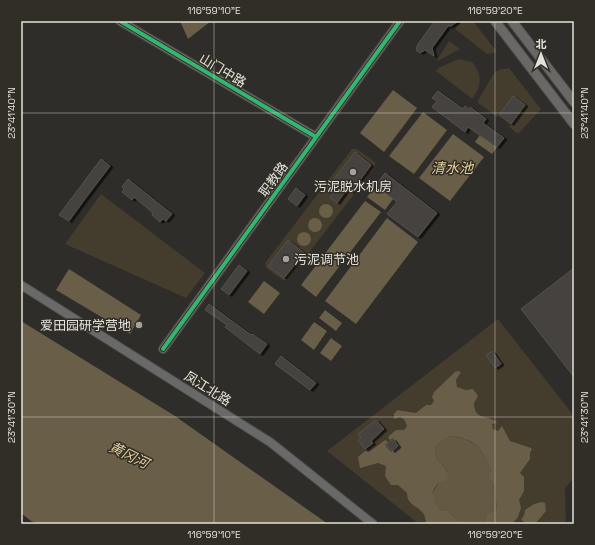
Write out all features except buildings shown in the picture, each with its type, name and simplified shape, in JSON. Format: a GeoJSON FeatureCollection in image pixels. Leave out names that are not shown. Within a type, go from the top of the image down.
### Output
{"type":"FeatureCollection","features":[{"type":"Feature","properties":{"kind":"main road"},"geometry":{"type":"LineString","coordinates":[[495,21],[574,124]]}},
{"type":"Feature","properties":{"kind":"main road"},"geometry":{"type":"LineString","coordinates":[[512,21],[574,102]]}},
{"type":"Feature","properties":{"kind":"street","name":"山门中路"},"geometry":{"type":"LineString","coordinates":[[120,21],[316,137]]}},
{"type":"Feature","properties":{"kind":"street","name":"职教路"},"geometry":{"type":"LineString","coordinates":[[163,349],[400,21]]}},
{"type":"Feature","properties":{"kind":"street","name":"凤江北路"},"geometry":{"type":"LineString","coordinates":[[21,285],[270,442],[373,524]]}},
{"type":"Feature","properties":{"kind":"shaded area"},"geometry":{"type":"Polygon","coordinates":[[[461,21],[473,21],[497,52],[487,54],[455,29],[461,21]]]}},
{"type":"Feature","properties":{"kind":"shaded area"},"geometry":{"type":"Polygon","coordinates":[[[449,41],[460,49],[436,62],[449,41]]]}},
{"type":"Feature","properties":{"kind":"shaded area"},"geometry":{"type":"Polygon","coordinates":[[[459,59],[472,62],[478,71],[480,80],[478,90],[472,99],[436,71],[440,67],[459,59]]]}},
{"type":"Feature","properties":{"kind":"shaded area"},"geometry":{"type":"Polygon","coordinates":[[[509,68],[541,109],[518,134],[509,127],[525,105],[513,97],[497,117],[477,102],[494,73],[498,70],[509,68]]]}},
{"type":"Feature","properties":{"kind":"shaded area"},"geometry":{"type":"Polygon","coordinates":[[[352,149],[357,149],[375,162],[375,167],[288,280],[283,280],[266,268],[265,263],[352,149]]]}},
{"type":"Feature","properties":{"kind":"shaded area"},"geometry":{"type":"Polygon","coordinates":[[[101,194],[205,273],[186,298],[65,244],[101,194]]]}},
{"type":"Feature","properties":{"kind":"shaded area"},"geometry":{"type":"Polygon","coordinates":[[[498,319],[574,416],[574,478],[565,488],[566,524],[419,524],[327,451],[498,319]]]}},
{"type":"Feature","properties":{"kind":"shaded area"},"geometry":{"type":"Polygon","coordinates":[[[449,436],[458,437],[471,442],[480,450],[488,462],[491,470],[488,478],[494,484],[497,509],[487,514],[483,524],[466,524],[465,521],[458,521],[448,511],[441,510],[434,501],[432,493],[447,471],[437,460],[435,447],[449,436]]]}},
{"type":"Feature","properties":{"kind":"water"},"geometry":{"type":"Polygon","coordinates":[[[180,21],[211,21],[188,39],[180,21]]]}},
{"type":"Feature","properties":{"kind":"water"},"geometry":{"type":"Polygon","coordinates":[[[393,90],[417,108],[384,152],[360,133],[393,90]]]}},
{"type":"Feature","properties":{"kind":"water","name":"清水池"},"geometry":{"type":"Polygon","coordinates":[[[423,112],[447,130],[414,174],[389,156],[423,112]]]}},
{"type":"Feature","properties":{"kind":"water","name":"清水池"},"geometry":{"type":"Polygon","coordinates":[[[453,134],[484,157],[450,201],[419,178],[453,134]]]}},
{"type":"Feature","properties":{"kind":"water"},"geometry":{"type":"Polygon","coordinates":[[[480,135],[497,147],[492,154],[475,142],[480,135]]]}},
{"type":"Feature","properties":{"kind":"water"},"geometry":{"type":"Polygon","coordinates":[[[376,185],[393,199],[385,210],[367,197],[376,185]]]}},
{"type":"Feature","properties":{"kind":"water"},"geometry":{"type":"Polygon","coordinates":[[[365,201],[381,212],[316,297],[301,285],[365,201]]]}},
{"type":"Feature","properties":{"kind":"water"},"geometry":{"type":"Polygon","coordinates":[[[323,204],[329,204],[333,208],[333,214],[329,218],[323,218],[319,214],[319,208],[323,204]]]}},
{"type":"Feature","properties":{"kind":"water"},"geometry":{"type":"Polygon","coordinates":[[[312,218],[318,218],[322,222],[322,228],[318,232],[312,232],[308,228],[308,222],[312,218]]]}},
{"type":"Feature","properties":{"kind":"water"},"geometry":{"type":"Polygon","coordinates":[[[387,218],[418,242],[356,324],[325,301],[387,218]]]}},
{"type":"Feature","properties":{"kind":"water"},"geometry":{"type":"Polygon","coordinates":[[[301,232],[307,232],[311,236],[311,242],[307,246],[301,246],[297,242],[297,236],[301,232]]]}},
{"type":"Feature","properties":{"kind":"water"},"geometry":{"type":"Polygon","coordinates":[[[69,269],[141,315],[130,334],[56,290],[69,269]]]}},
{"type":"Feature","properties":{"kind":"water"},"geometry":{"type":"Polygon","coordinates":[[[264,281],[280,293],[264,314],[248,302],[264,281]]]}},
{"type":"Feature","properties":{"kind":"water"},"geometry":{"type":"Polygon","coordinates":[[[325,310],[342,323],[336,331],[319,318],[325,310]]]}},
{"type":"Feature","properties":{"kind":"water","name":"黄冈河"},"geometry":{"type":"Polygon","coordinates":[[[21,321],[175,416],[328,524],[40,524],[31,521],[21,513],[21,321]]]}},
{"type":"Feature","properties":{"kind":"water"},"geometry":{"type":"Polygon","coordinates":[[[314,322],[327,331],[314,350],[301,340],[314,322]]]}},
{"type":"Feature","properties":{"kind":"water"},"geometry":{"type":"Polygon","coordinates":[[[331,338],[342,346],[331,361],[320,353],[331,338]]]}},
{"type":"Feature","properties":{"kind":"water"},"geometry":{"type":"Polygon","coordinates":[[[455,372],[461,372],[456,380],[457,387],[466,390],[473,389],[478,396],[474,403],[477,413],[483,417],[494,420],[497,423],[492,424],[493,429],[498,431],[502,426],[510,441],[531,448],[532,450],[530,452],[530,459],[520,473],[524,477],[524,491],[519,500],[521,508],[518,517],[512,524],[483,524],[487,514],[497,509],[494,484],[488,478],[491,470],[484,455],[476,445],[465,439],[449,436],[435,447],[437,460],[445,468],[448,478],[447,481],[438,484],[432,493],[435,497],[434,501],[441,510],[448,511],[458,521],[465,521],[466,524],[426,524],[423,513],[410,502],[407,493],[398,485],[391,485],[385,476],[386,466],[378,463],[360,468],[358,457],[365,451],[369,452],[385,440],[388,442],[385,445],[391,452],[399,446],[393,438],[390,440],[388,437],[396,430],[404,430],[407,426],[404,419],[400,417],[394,419],[394,414],[397,410],[416,413],[426,405],[431,405],[434,401],[432,397],[434,392],[455,372]]]}},
{"type":"Feature","properties":{"kind":"water"},"geometry":{"type":"Polygon","coordinates":[[[542,502],[545,503],[546,511],[535,524],[526,524],[521,519],[524,516],[525,510],[534,504],[542,502]]]}},
{"type":"Feature","properties":{"kind":"cycle path"},"geometry":{"type":"LineString","coordinates":[[120,21],[316,137]]}},
{"type":"Feature","properties":{"kind":"cycle path"},"geometry":{"type":"LineString","coordinates":[[163,349],[400,21]]}},
{"type":"Feature","properties":{"kind":"place","name":"污泥脱水机房"},"geometry":{"type":"Point","coordinates":[353,172]}},
{"type":"Feature","properties":{"kind":"place","name":"污泥调节池"},"geometry":{"type":"Point","coordinates":[286,259]}},
{"type":"Feature","properties":{"kind":"place","name":"爱田园研学营地"},"geometry":{"type":"Point","coordinates":[139,325]}}]}
